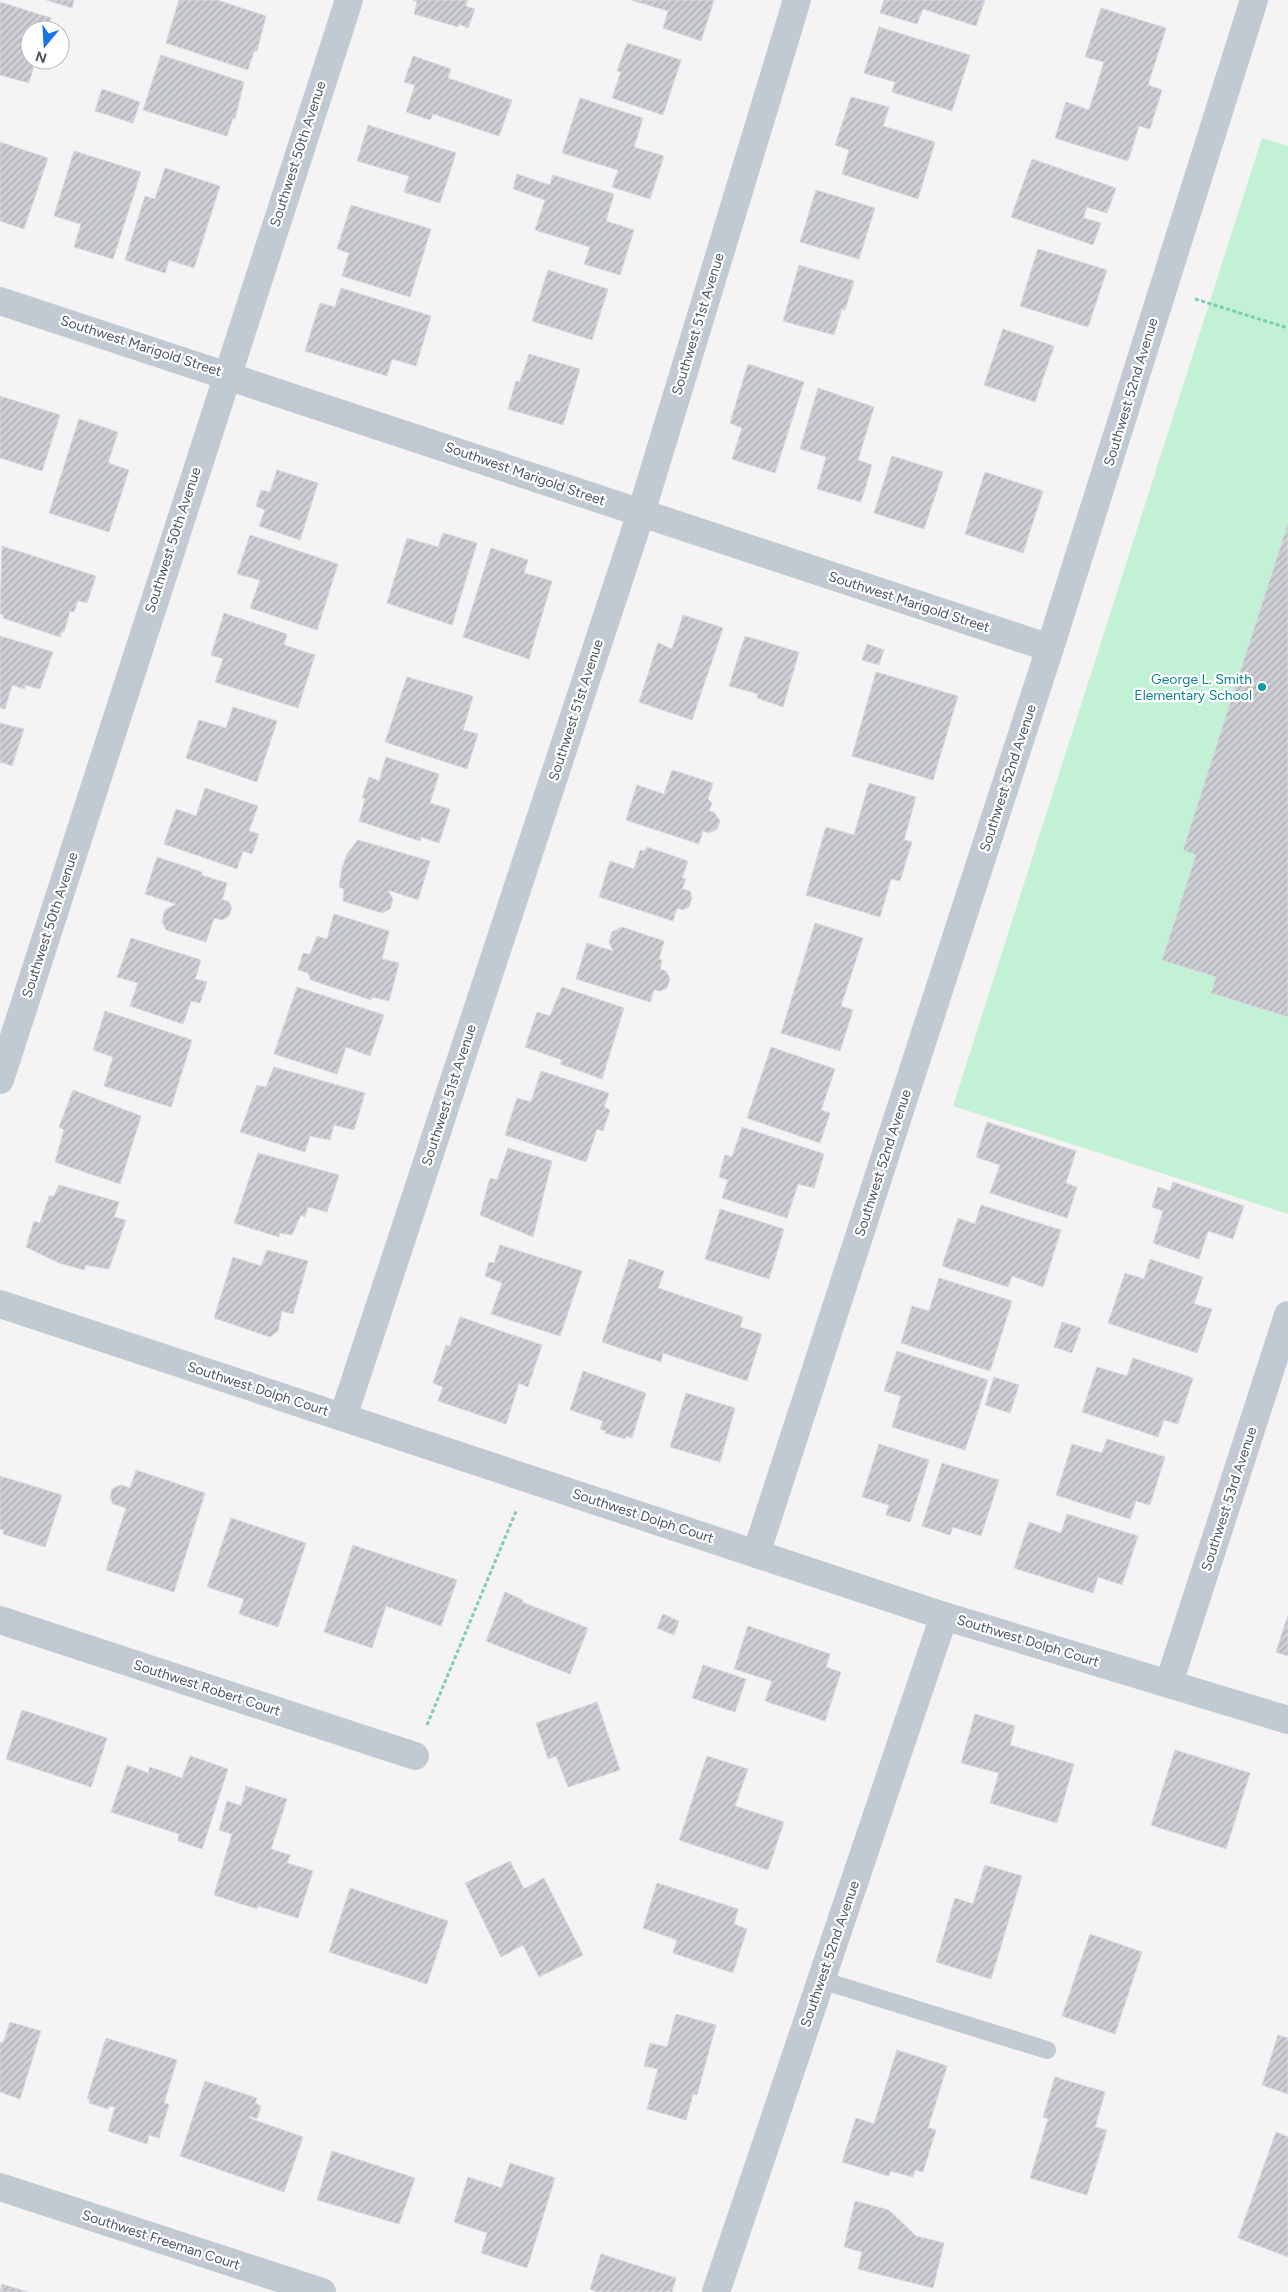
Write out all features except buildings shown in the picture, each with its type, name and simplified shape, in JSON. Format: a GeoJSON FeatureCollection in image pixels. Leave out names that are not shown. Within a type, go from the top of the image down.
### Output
{"type":"FeatureCollection","features":[{"type":"Feature","properties":{"kind":"street","name":"Southwest 50th Avenue"},"geometry":{"type":"LineString","coordinates":[[0,1080],[348,0]]}},
{"type":"Feature","properties":{"kind":"street","name":"Southwest 51st Avenue"},"geometry":{"type":"LineString","coordinates":[[343,1417],[641,513],[797,0]]}},
{"type":"Feature","properties":{"kind":"street","name":"Southwest 52nd Avenue"},"geometry":{"type":"LineString","coordinates":[[756,1554],[1050,648],[1254,0]]}},
{"type":"Feature","properties":{"kind":"street","name":"Southwest Marigold Street"},"geometry":{"type":"LineString","coordinates":[[0,301],[226,374],[1050,648]]}},
{"type":"Feature","properties":{"kind":"street","name":"Southwest Dolph Court"},"geometry":{"type":"LineString","coordinates":[[0,1304],[944,1616],[1288,1720]]}},
{"type":"Feature","properties":{"kind":"street","name":"Southwest 53rd Avenue"},"geometry":{"type":"LineString","coordinates":[[1169,1683],[1288,1315]]}},
{"type":"Feature","properties":{"kind":"street","name":"Southwest 52nd Avenue"},"geometry":{"type":"LineString","coordinates":[[716,2292],[944,1616]]}},
{"type":"Feature","properties":{"kind":"street","name":"Southwest Robert Court"},"geometry":{"type":"LineString","coordinates":[[0,1620],[415,1756]]}},
{"type":"Feature","properties":{"kind":"street","name":"Southwest Freeman Court"},"geometry":{"type":"LineString","coordinates":[[0,2187],[322,2292]]}},
{"type":"Feature","properties":{"kind":"lane"},"geometry":{"type":"LineString","coordinates":[[821,1980],[1047,2050]]}},
{"type":"Feature","properties":{"kind":"path"},"geometry":{"type":"LineString","coordinates":[[1221,307],[1288,328]]}},
{"type":"Feature","properties":{"kind":"path"},"geometry":{"type":"LineString","coordinates":[[415,1756],[518,1508],[527,1478]]}},
{"type":"Feature","properties":{"kind":"green space"},"geometry":{"type":"Polygon","coordinates":[[[1262,138],[1288,146],[1288,1214],[953,1106],[1262,138]]]}},
{"type":"Feature","properties":{"kind":"place","name":"George L. Smith Elementary School"},"geometry":{"type":"Point","coordinates":[1262,687]}}]}
